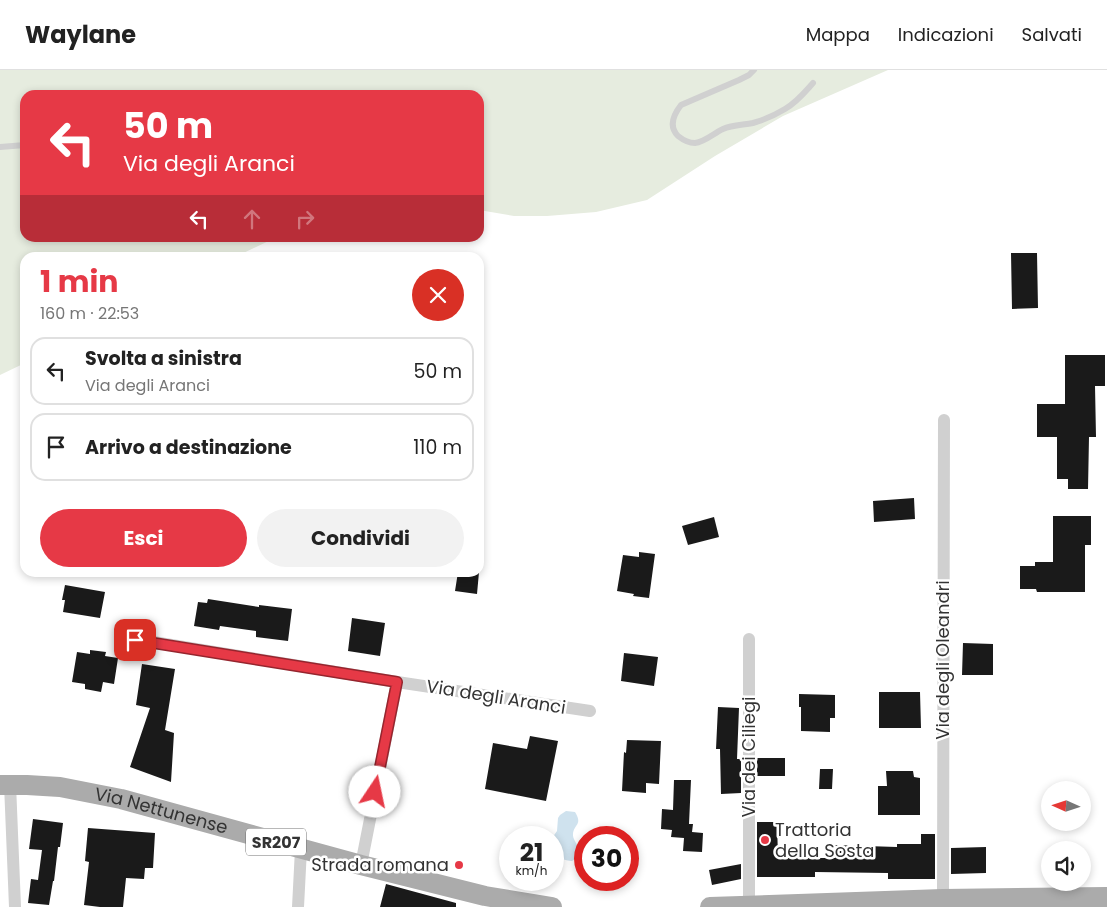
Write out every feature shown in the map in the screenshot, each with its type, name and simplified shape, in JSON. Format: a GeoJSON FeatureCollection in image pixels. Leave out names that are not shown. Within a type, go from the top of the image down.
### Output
{"type":"FeatureCollection","features":[{"type":"Feature","properties":{"kind":"main road","name":"Via Nettunense"},"geometry":{"type":"LineString","coordinates":[[5,784],[60,787],[121,799],[361,865],[485,896],[552,907]]}},
{"type":"Feature","properties":{"kind":"main road"},"geometry":{"type":"LineString","coordinates":[[710,907],[942,899],[1107,897]]}},
{"type":"Feature","properties":{"kind":"street","name":"Via degli Oleandri"},"geometry":{"type":"LineString","coordinates":[[942,899],[944,420]]}},
{"type":"Feature","properties":{"kind":"street","name":"Via dei Ciliegi"},"geometry":{"type":"LineString","coordinates":[[749,905],[750,639]]}},
{"type":"Feature","properties":{"kind":"street","name":"Via degli Aranci"},"geometry":{"type":"LineString","coordinates":[[135,640],[590,711]]}},
{"type":"Feature","properties":{"kind":"street"},"geometry":{"type":"LineString","coordinates":[[361,865],[397,682]]}},
{"type":"Feature","properties":{"kind":"street"},"geometry":{"type":"LineString","coordinates":[[5,784],[15,907]]}},
{"type":"Feature","properties":{"kind":"street"},"geometry":{"type":"LineString","coordinates":[[298,907],[301,849]]}},
{"type":"Feature","properties":{"kind":"lane"},"geometry":{"type":"LineString","coordinates":[[754,70],[750,75],[681,105],[673,120],[675,133],[688,142],[697,143],[722,129],[761,121],[784,110],[798,100],[813,83]]}},
{"type":"Feature","properties":{"kind":"lane"},"geometry":{"type":"LineString","coordinates":[[0,147],[20,145]]}},
{"type":"Feature","properties":{"kind":"shaded area"},"geometry":{"type":"Polygon","coordinates":[[[0,70],[888,70],[783,116],[715,156],[647,200],[596,212],[547,216],[514,216],[484,211],[484,90],[20,90],[20,242],[267,242],[246,252],[20,252],[20,365],[0,375],[0,70]]]}},
{"type":"Feature","properties":{"kind":"water"},"geometry":{"type":"Polygon","coordinates":[[[566,811],[575,812],[577,816],[578,822],[576,826],[574,826],[573,834],[574,860],[572,861],[564,859],[564,826],[557,826],[560,815],[566,811]]]}},
{"type":"Feature","properties":{"kind":"building"},"geometry":{"type":"Polygon","coordinates":[[[1011,253],[1037,253],[1038,308],[1012,309],[1011,253]]]}},
{"type":"Feature","properties":{"kind":"building"},"geometry":{"type":"Polygon","coordinates":[[[1065,355],[1105,355],[1105,386],[1095,386],[1096,437],[1089,437],[1088,489],[1068,489],[1068,479],[1057,479],[1057,437],[1037,437],[1037,404],[1065,404],[1065,355]]]}},
{"type":"Feature","properties":{"kind":"building"},"geometry":{"type":"Polygon","coordinates":[[[914,498],[915,519],[874,522],[873,501],[914,498]]]}},
{"type":"Feature","properties":{"kind":"building"},"geometry":{"type":"Polygon","coordinates":[[[1053,516],[1091,516],[1091,545],[1085,545],[1085,592],[1037,592],[1036,589],[1020,589],[1020,566],[1035,566],[1035,562],[1053,562],[1053,516]]]}},
{"type":"Feature","properties":{"kind":"building"},"geometry":{"type":"Polygon","coordinates":[[[714,517],[719,537],[688,545],[682,526],[714,517]]]}},
{"type":"Feature","properties":{"kind":"building"},"geometry":{"type":"Polygon","coordinates":[[[639,552],[655,554],[649,598],[617,591],[623,555],[639,557],[639,552]]]}},
{"type":"Feature","properties":{"kind":"building"},"geometry":{"type":"Polygon","coordinates":[[[457,577],[479,577],[477,594],[455,591],[457,577]]]}},
{"type":"Feature","properties":{"kind":"building"},"geometry":{"type":"Polygon","coordinates":[[[65,585],[105,592],[100,618],[63,612],[65,600],[62,600],[65,585]]]}},
{"type":"Feature","properties":{"kind":"building"},"geometry":{"type":"Polygon","coordinates":[[[208,599],[259,607],[259,605],[292,609],[288,641],[256,637],[256,631],[220,626],[219,630],[194,626],[198,602],[207,603],[208,599]]]}},
{"type":"Feature","properties":{"kind":"building"},"geometry":{"type":"Polygon","coordinates":[[[352,618],[385,623],[380,656],[348,651],[352,618]]]}},
{"type":"Feature","properties":{"kind":"building"},"geometry":{"type":"Polygon","coordinates":[[[963,643],[993,644],[993,675],[962,675],[963,643]]]}},
{"type":"Feature","properties":{"kind":"building"},"geometry":{"type":"Polygon","coordinates":[[[90,650],[106,652],[105,656],[118,658],[114,684],[103,682],[101,692],[85,689],[85,684],[72,682],[77,652],[90,654],[90,650]]]}},
{"type":"Feature","properties":{"kind":"building"},"geometry":{"type":"Polygon","coordinates":[[[624,653],[658,657],[654,686],[621,681],[624,653]]]}},
{"type":"Feature","properties":{"kind":"building"},"geometry":{"type":"Polygon","coordinates":[[[142,664],[175,669],[165,730],[174,733],[171,782],[130,767],[150,708],[136,705],[142,664]]]}},
{"type":"Feature","properties":{"kind":"building"},"geometry":{"type":"Polygon","coordinates":[[[879,692],[920,692],[921,728],[879,728],[879,692]]]}},
{"type":"Feature","properties":{"kind":"building"},"geometry":{"type":"Polygon","coordinates":[[[799,694],[835,695],[835,718],[830,718],[830,732],[801,731],[799,694]]]}},
{"type":"Feature","properties":{"kind":"building"},"geometry":{"type":"Polygon","coordinates":[[[718,707],[739,708],[737,759],[741,759],[741,793],[721,794],[720,749],[716,749],[718,707]]]}},
{"type":"Feature","properties":{"kind":"building"},"geometry":{"type":"Polygon","coordinates":[[[530,736],[558,741],[546,801],[485,789],[493,743],[527,749],[530,736]]]}},
{"type":"Feature","properties":{"kind":"building"},"geometry":{"type":"Polygon","coordinates":[[[627,740],[661,741],[659,784],[646,783],[646,793],[622,791],[624,752],[626,753],[627,740]]]}},
{"type":"Feature","properties":{"kind":"building"},"geometry":{"type":"Polygon","coordinates":[[[757,758],[785,758],[785,776],[757,776],[757,758]]]}},
{"type":"Feature","properties":{"kind":"building"},"geometry":{"type":"Polygon","coordinates":[[[820,769],[833,769],[832,789],[819,789],[820,769]]]}},
{"type":"Feature","properties":{"kind":"building"},"geometry":{"type":"Polygon","coordinates":[[[886,771],[913,771],[914,777],[920,778],[920,815],[878,815],[878,786],[887,786],[886,771]]]}},
{"type":"Feature","properties":{"kind":"building"},"geometry":{"type":"Polygon","coordinates":[[[674,780],[691,780],[689,824],[693,824],[692,832],[703,833],[702,852],[683,851],[684,838],[671,837],[672,830],[661,829],[662,809],[673,810],[674,780]]]}},
{"type":"Feature","properties":{"kind":"building"},"geometry":{"type":"Polygon","coordinates":[[[33,819],[63,823],[49,905],[28,903],[31,879],[38,880],[42,850],[29,849],[33,819]]]}},
{"type":"Feature","properties":{"kind":"building"},"geometry":{"type":"Polygon","coordinates":[[[757,822],[777,822],[778,858],[835,858],[835,845],[897,847],[897,844],[921,844],[921,834],[935,834],[935,879],[888,879],[888,873],[815,872],[815,877],[757,877],[757,822]]]}},
{"type":"Feature","properties":{"kind":"building"},"geometry":{"type":"Polygon","coordinates":[[[88,828],[155,833],[153,868],[145,868],[144,879],[126,878],[123,907],[84,905],[89,862],[85,861],[88,828]]]}},
{"type":"Feature","properties":{"kind":"building"},"geometry":{"type":"Polygon","coordinates":[[[986,847],[986,873],[951,874],[951,848],[986,847]]]}},
{"type":"Feature","properties":{"kind":"building"},"geometry":{"type":"Polygon","coordinates":[[[741,864],[741,879],[712,885],[709,870],[741,864]]]}},
{"type":"Feature","properties":{"kind":"building"},"geometry":{"type":"Polygon","coordinates":[[[386,884],[456,903],[456,907],[380,907],[386,884]]]}},
{"type":"Feature","properties":{"kind":"place","name":"Trattoria della Sosta"},"geometry":{"type":"Point","coordinates":[765,840]}},
{"type":"Feature","properties":{"kind":"place","name":"Strada romana"},"geometry":{"type":"Point","coordinates":[459,865]}},
{"type":"Feature","properties":{"kind":"route"},"geometry":{"type":"LineString","coordinates":[[135,640],[397,682],[375,792]]}}]}
